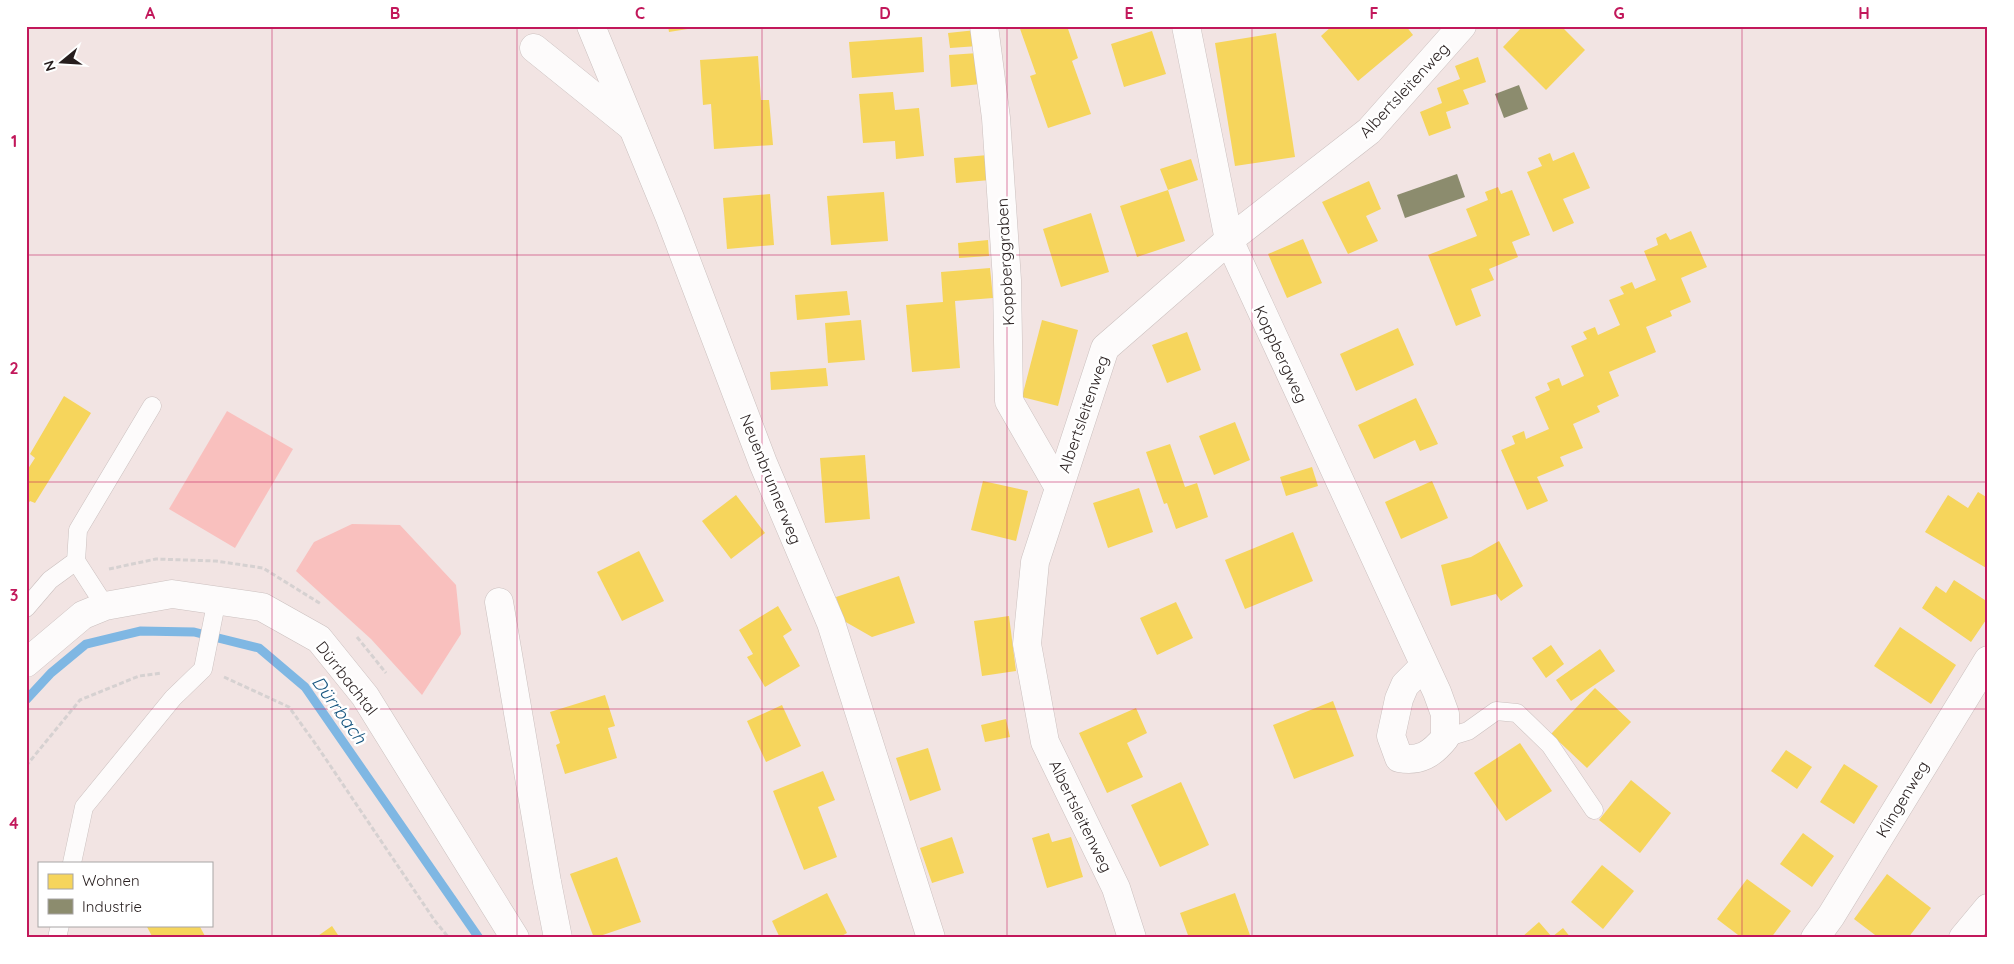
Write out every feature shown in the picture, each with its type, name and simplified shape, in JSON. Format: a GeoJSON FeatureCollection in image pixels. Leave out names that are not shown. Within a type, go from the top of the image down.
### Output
{"type":"FeatureCollection","features":[{"type":"Feature","properties":{"kind":"street","name":"Neuenbrunnerweg"},"geometry":{"type":"LineString","coordinates":[[591,26],[670,218],[763,463],[832,623],[931,938]]}},
{"type":"Feature","properties":{"kind":"street","name":"Koppberggraben"},"geometry":{"type":"LineString","coordinates":[[984,26],[996,118],[1008,280],[1009,401],[1058,486]]}},
{"type":"Feature","properties":{"kind":"street","name":"Koppbergweg"},"geometry":{"type":"LineString","coordinates":[[1186,26],[1228,240],[1437,692],[1445,714],[1445,738]]}},
{"type":"Feature","properties":{"kind":"street","name":"Albertsleitenweg"},"geometry":{"type":"LineString","coordinates":[[1132,938],[1116,888],[1045,742],[1027,644],[1035,562],[1058,486],[1105,348],[1228,240],[1369,132],[1462,26]]}},
{"type":"Feature","properties":{"kind":"street"},"geometry":{"type":"LineString","coordinates":[[534,48],[633,129]]}},
{"type":"Feature","properties":{"kind":"street","name":"Dürrbachtal"},"geometry":{"type":"LineString","coordinates":[[26,663],[83,615],[105,606],[172,594],[262,607],[319,639],[365,696],[515,938]]}},
{"type":"Feature","properties":{"kind":"street"},"geometry":{"type":"LineString","coordinates":[[499,602],[546,882],[558,938]]}},
{"type":"Feature","properties":{"kind":"street","name":"Klingenweg"},"geometry":{"type":"LineString","coordinates":[[1815,938],[1831,916],[1988,660]]}},
{"type":"Feature","properties":{"kind":"street"},"geometry":{"type":"LineString","coordinates":[[1424,666],[1405,685],[1399,699],[1390,736],[1400,758],[1413,761],[1436,750],[1445,738]]}},
{"type":"Feature","properties":{"kind":"street"},"geometry":{"type":"LineString","coordinates":[[1963,938],[1988,908]]}},
{"type":"Feature","properties":{"kind":"lane"},"geometry":{"type":"LineString","coordinates":[[105,606],[76,561],[78,530],[152,406]]}},
{"type":"Feature","properties":{"kind":"lane"},"geometry":{"type":"LineString","coordinates":[[26,608],[50,580],[76,561]]}},
{"type":"Feature","properties":{"kind":"lane"},"geometry":{"type":"LineString","coordinates":[[72,862],[84,808],[173,698],[204,665],[217,599]]}},
{"type":"Feature","properties":{"kind":"lane"},"geometry":{"type":"LineString","coordinates":[[1445,738],[1468,731],[1496,711],[1517,713],[1550,745],[1594,810]]}},
{"type":"Feature","properties":{"kind":"path"},"geometry":{"type":"LineString","coordinates":[[26,766],[80,700],[139,676],[204,665],[289,707],[435,921],[449,938]]}},
{"type":"Feature","properties":{"kind":"shaded area"},"geometry":{"type":"Polygon","coordinates":[[[227,411],[293,449],[235,548],[169,509],[227,411]]]}},
{"type":"Feature","properties":{"kind":"shaded area"},"geometry":{"type":"Polygon","coordinates":[[[352,524],[400,525],[456,585],[461,634],[422,695],[371,639],[296,571],[314,542],[352,524]]]}},
{"type":"Feature","properties":{"kind":"building: Wohnen"},"geometry":{"type":"Polygon","coordinates":[[[668,26],[700,26],[700,27],[669,32],[668,26]]]}},
{"type":"Feature","properties":{"kind":"building: Wohnen"},"geometry":{"type":"Polygon","coordinates":[[[1019,26],[1067,26],[1078,58],[1072,61],[1091,114],[1048,128],[1030,76],[1036,74],[1019,26]]]}},
{"type":"Feature","properties":{"kind":"building: Wohnen"},"geometry":{"type":"Polygon","coordinates":[[[1332,26],[1406,26],[1413,35],[1358,81],[1321,36],[1332,26]]]}},
{"type":"Feature","properties":{"kind":"building: Wohnen"},"geometry":{"type":"Polygon","coordinates":[[[1523,26],[1561,26],[1585,50],[1546,90],[1503,47],[1523,26]]]}},
{"type":"Feature","properties":{"kind":"building: Wohnen"},"geometry":{"type":"Polygon","coordinates":[[[976,30],[978,46],[950,48],[948,33],[976,30]]]}},
{"type":"Feature","properties":{"kind":"building: Wohnen"},"geometry":{"type":"Polygon","coordinates":[[[1152,31],[1166,74],[1124,87],[1111,44],[1152,31]]]}},
{"type":"Feature","properties":{"kind":"building: Wohnen"},"geometry":{"type":"Polygon","coordinates":[[[1276,33],[1295,157],[1235,166],[1215,43],[1276,33]]]}},
{"type":"Feature","properties":{"kind":"building: Wohnen"},"geometry":{"type":"Polygon","coordinates":[[[922,37],[924,72],[852,78],[849,42],[922,37]]]}},
{"type":"Feature","properties":{"kind":"building: Wohnen"},"geometry":{"type":"Polygon","coordinates":[[[978,53],[981,84],[951,87],[949,55],[978,53]]]}},
{"type":"Feature","properties":{"kind":"building: Wohnen"},"geometry":{"type":"Polygon","coordinates":[[[758,56],[761,100],[769,100],[773,145],[714,149],[711,104],[703,105],[700,60],[758,56]]]}},
{"type":"Feature","properties":{"kind":"building: Wohnen"},"geometry":{"type":"Polygon","coordinates":[[[1478,57],[1486,82],[1463,90],[1469,104],[1446,112],[1451,128],[1429,136],[1420,112],[1442,103],[1437,88],[1460,79],[1455,66],[1478,57]]]}},
{"type":"Feature","properties":{"kind":"building: Wohnen"},"geometry":{"type":"Polygon","coordinates":[[[893,92],[895,110],[919,108],[924,156],[896,159],[895,141],[863,143],[859,94],[893,92]]]}},
{"type":"Feature","properties":{"kind":"building: Wohnen"},"geometry":{"type":"Polygon","coordinates":[[[1574,152],[1590,188],[1563,199],[1574,223],[1553,232],[1527,172],[1542,166],[1538,158],[1550,153],[1553,161],[1574,152]]]}},
{"type":"Feature","properties":{"kind":"building: Wohnen"},"geometry":{"type":"Polygon","coordinates":[[[988,155],[990,180],[956,183],[954,158],[988,155]]]}},
{"type":"Feature","properties":{"kind":"building: Wohnen"},"geometry":{"type":"Polygon","coordinates":[[[1191,159],[1198,180],[1168,190],[1160,169],[1191,159]]]}},
{"type":"Feature","properties":{"kind":"building: Wohnen"},"geometry":{"type":"Polygon","coordinates":[[[1369,181],[1381,209],[1366,216],[1378,241],[1348,254],[1322,202],[1369,181]]]}},
{"type":"Feature","properties":{"kind":"building: Wohnen"},"geometry":{"type":"Polygon","coordinates":[[[1498,187],[1501,194],[1512,190],[1530,235],[1512,242],[1518,257],[1489,269],[1494,280],[1471,289],[1481,316],[1456,326],[1428,255],[1477,236],[1466,209],[1488,200],[1485,192],[1498,187]]]}},
{"type":"Feature","properties":{"kind":"building: Wohnen"},"geometry":{"type":"Polygon","coordinates":[[[1168,190],[1185,241],[1137,257],[1120,206],[1168,190]]]}},
{"type":"Feature","properties":{"kind":"building: Wohnen"},"geometry":{"type":"Polygon","coordinates":[[[884,192],[888,241],[831,245],[827,196],[884,192]]]}},
{"type":"Feature","properties":{"kind":"building: Wohnen"},"geometry":{"type":"Polygon","coordinates":[[[770,194],[774,245],[727,249],[723,198],[770,194]]]}},
{"type":"Feature","properties":{"kind":"building: Wohnen"},"geometry":{"type":"Polygon","coordinates":[[[1091,213],[1109,272],[1061,287],[1043,229],[1091,213]]]}},
{"type":"Feature","properties":{"kind":"building: Wohnen"},"geometry":{"type":"Polygon","coordinates":[[[1691,231],[1707,267],[1681,278],[1691,302],[1670,311],[1672,316],[1646,327],[1656,352],[1609,372],[1619,396],[1597,406],[1600,412],[1573,424],[1583,448],[1560,457],[1564,466],[1537,477],[1548,501],[1527,510],[1501,450],[1515,444],[1512,436],[1524,431],[1526,439],[1549,429],[1535,397],[1550,390],[1547,383],[1559,378],[1562,386],[1584,376],[1571,346],[1587,339],[1583,332],[1595,327],[1598,335],[1620,325],[1609,300],[1624,294],[1620,287],[1632,282],[1635,289],[1656,280],[1644,251],[1658,245],[1656,238],[1666,233],[1670,240],[1691,231]]]}},
{"type":"Feature","properties":{"kind":"building: Wohnen"},"geometry":{"type":"Polygon","coordinates":[[[1303,239],[1322,283],[1287,298],[1268,254],[1303,239]]]}},
{"type":"Feature","properties":{"kind":"building: Wohnen"},"geometry":{"type":"Polygon","coordinates":[[[988,240],[989,256],[959,258],[958,243],[988,240]]]}},
{"type":"Feature","properties":{"kind":"building: Wohnen"},"geometry":{"type":"Polygon","coordinates":[[[990,268],[993,298],[955,301],[960,368],[912,372],[906,305],[943,302],[941,272],[990,268]]]}},
{"type":"Feature","properties":{"kind":"building: Wohnen"},"geometry":{"type":"Polygon","coordinates":[[[847,291],[850,315],[797,320],[795,295],[847,291]]]}},
{"type":"Feature","properties":{"kind":"building: Wohnen"},"geometry":{"type":"Polygon","coordinates":[[[861,320],[865,360],[828,363],[825,323],[861,320]]]}},
{"type":"Feature","properties":{"kind":"building: Wohnen"},"geometry":{"type":"Polygon","coordinates":[[[1042,320],[1078,330],[1058,406],[1022,397],[1042,320]]]}},
{"type":"Feature","properties":{"kind":"building: Wohnen"},"geometry":{"type":"Polygon","coordinates":[[[1398,328],[1414,365],[1356,391],[1340,354],[1398,328]]]}},
{"type":"Feature","properties":{"kind":"building: Wohnen"},"geometry":{"type":"Polygon","coordinates":[[[1187,332],[1201,370],[1167,383],[1152,345],[1187,332]]]}},
{"type":"Feature","properties":{"kind":"building: Wohnen"},"geometry":{"type":"Polygon","coordinates":[[[826,368],[828,386],[771,390],[770,372],[826,368]]]}},
{"type":"Feature","properties":{"kind":"building: Wohnen"},"geometry":{"type":"Polygon","coordinates":[[[64,396],[91,413],[35,503],[30,501],[26,507],[26,472],[35,458],[30,454],[64,396]]]}},
{"type":"Feature","properties":{"kind":"building: Wohnen"},"geometry":{"type":"Polygon","coordinates":[[[1416,398],[1438,444],[1420,451],[1415,440],[1374,459],[1358,425],[1416,398]]]}},
{"type":"Feature","properties":{"kind":"building: Wohnen"},"geometry":{"type":"Polygon","coordinates":[[[1235,422],[1250,460],[1214,475],[1199,436],[1235,422]]]}},
{"type":"Feature","properties":{"kind":"building: Wohnen"},"geometry":{"type":"Polygon","coordinates":[[[1170,444],[1185,487],[1197,483],[1208,517],[1176,529],[1167,503],[1164,504],[1146,452],[1170,444]]]}},
{"type":"Feature","properties":{"kind":"building: Wohnen"},"geometry":{"type":"Polygon","coordinates":[[[865,455],[870,519],[825,523],[820,458],[865,455]]]}},
{"type":"Feature","properties":{"kind":"building: Wohnen"},"geometry":{"type":"Polygon","coordinates":[[[1312,467],[1318,486],[1286,496],[1280,477],[1312,467]]]}},
{"type":"Feature","properties":{"kind":"building: Wohnen"},"geometry":{"type":"Polygon","coordinates":[[[983,481],[1028,491],[1016,541],[971,530],[983,481]]]}},
{"type":"Feature","properties":{"kind":"building: Wohnen"},"geometry":{"type":"Polygon","coordinates":[[[1432,481],[1448,518],[1401,539],[1385,502],[1432,481]]]}},
{"type":"Feature","properties":{"kind":"building: Wohnen"},"geometry":{"type":"Polygon","coordinates":[[[1139,488],[1153,532],[1108,548],[1093,503],[1139,488]]]}},
{"type":"Feature","properties":{"kind":"building: Wohnen"},"geometry":{"type":"Polygon","coordinates":[[[1978,492],[1988,498],[1988,569],[1925,532],[1948,495],[1968,508],[1978,492]]]}},
{"type":"Feature","properties":{"kind":"building: Wohnen"},"geometry":{"type":"Polygon","coordinates":[[[736,495],[765,533],[731,559],[702,521],[736,495]]]}},
{"type":"Feature","properties":{"kind":"building: Wohnen"},"geometry":{"type":"Polygon","coordinates":[[[1293,532],[1313,581],[1245,609],[1225,560],[1293,532]]]}},
{"type":"Feature","properties":{"kind":"building: Wohnen"},"geometry":{"type":"Polygon","coordinates":[[[1499,541],[1523,586],[1501,601],[1496,594],[1451,606],[1441,565],[1471,557],[1499,541]]]}},
{"type":"Feature","properties":{"kind":"building: Wohnen"},"geometry":{"type":"Polygon","coordinates":[[[639,551],[664,601],[622,621],[597,572],[639,551]]]}},
{"type":"Feature","properties":{"kind":"building: Wohnen"},"geometry":{"type":"Polygon","coordinates":[[[899,576],[915,623],[872,637],[844,621],[836,597],[899,576]]]}},
{"type":"Feature","properties":{"kind":"building: Wohnen"},"geometry":{"type":"Polygon","coordinates":[[[1954,580],[1988,602],[1988,617],[1971,642],[1922,608],[1936,586],[1946,593],[1954,580]]]}},
{"type":"Feature","properties":{"kind":"building: Wohnen"},"geometry":{"type":"Polygon","coordinates":[[[1176,602],[1193,638],[1157,655],[1140,618],[1176,602]]]}},
{"type":"Feature","properties":{"kind":"building: Wohnen"},"geometry":{"type":"Polygon","coordinates":[[[778,606],[792,630],[783,636],[800,666],[765,687],[747,657],[753,654],[739,630],[778,606]]]}},
{"type":"Feature","properties":{"kind":"building: Wohnen"},"geometry":{"type":"Polygon","coordinates":[[[1009,616],[1016,671],[982,676],[974,621],[1009,616]]]}},
{"type":"Feature","properties":{"kind":"building: Wohnen"},"geometry":{"type":"Polygon","coordinates":[[[1900,627],[1956,665],[1931,704],[1874,666],[1900,627]]]}},
{"type":"Feature","properties":{"kind":"building: Wohnen"},"geometry":{"type":"Polygon","coordinates":[[[1551,645],[1564,664],[1546,678],[1532,658],[1551,645]]]}},
{"type":"Feature","properties":{"kind":"building: Wohnen"},"geometry":{"type":"Polygon","coordinates":[[[1600,649],[1615,671],[1571,701],[1556,680],[1600,649]]]}},
{"type":"Feature","properties":{"kind":"building: Wohnen"},"geometry":{"type":"Polygon","coordinates":[[[1595,688],[1631,722],[1587,768],[1551,734],[1595,688]]]}},
{"type":"Feature","properties":{"kind":"building: Wohnen"},"geometry":{"type":"Polygon","coordinates":[[[605,695],[615,726],[608,728],[617,758],[565,774],[556,745],[560,743],[550,712],[605,695]]]}},
{"type":"Feature","properties":{"kind":"building: Wohnen"},"geometry":{"type":"Polygon","coordinates":[[[1333,701],[1354,756],[1294,779],[1273,725],[1333,701]]]}},
{"type":"Feature","properties":{"kind":"building: Wohnen"},"geometry":{"type":"Polygon","coordinates":[[[782,705],[801,746],[766,762],[747,721],[782,705]]]}},
{"type":"Feature","properties":{"kind":"building: Wohnen"},"geometry":{"type":"Polygon","coordinates":[[[1136,708],[1147,733],[1127,743],[1143,777],[1107,793],[1079,733],[1136,708]]]}},
{"type":"Feature","properties":{"kind":"building: Wohnen"},"geometry":{"type":"Polygon","coordinates":[[[1006,719],[1010,737],[985,742],[981,725],[1006,719]]]}},
{"type":"Feature","properties":{"kind":"building: Wohnen"},"geometry":{"type":"Polygon","coordinates":[[[1520,743],[1552,791],[1506,821],[1474,773],[1520,743]]]}},
{"type":"Feature","properties":{"kind":"building: Wohnen"},"geometry":{"type":"Polygon","coordinates":[[[928,748],[941,790],[910,801],[896,758],[928,748]]]}},
{"type":"Feature","properties":{"kind":"building: Wohnen"},"geometry":{"type":"Polygon","coordinates":[[[1786,750],[1812,767],[1797,789],[1771,771],[1786,750]]]}},
{"type":"Feature","properties":{"kind":"building: Wohnen"},"geometry":{"type":"Polygon","coordinates":[[[1844,764],[1878,786],[1854,824],[1820,802],[1844,764]]]}},
{"type":"Feature","properties":{"kind":"building: Wohnen"},"geometry":{"type":"Polygon","coordinates":[[[823,771],[835,800],[818,807],[837,857],[804,870],[773,791],[823,771]]]}},
{"type":"Feature","properties":{"kind":"building: Wohnen"},"geometry":{"type":"Polygon","coordinates":[[[1631,780],[1671,813],[1640,853],[1599,820],[1631,780]]]}},
{"type":"Feature","properties":{"kind":"building: Wohnen"},"geometry":{"type":"Polygon","coordinates":[[[1181,782],[1209,845],[1160,867],[1131,805],[1181,782]]]}},
{"type":"Feature","properties":{"kind":"building: Wohnen"},"geometry":{"type":"Polygon","coordinates":[[[1049,833],[1052,842],[1071,837],[1083,877],[1047,888],[1032,838],[1049,833]]]}},
{"type":"Feature","properties":{"kind":"building: Wohnen"},"geometry":{"type":"Polygon","coordinates":[[[1803,833],[1834,856],[1812,887],[1780,864],[1803,833]]]}},
{"type":"Feature","properties":{"kind":"building: Wohnen"},"geometry":{"type":"Polygon","coordinates":[[[952,837],[964,873],[932,883],[920,848],[952,837]]]}},
{"type":"Feature","properties":{"kind":"building: Wohnen"},"geometry":{"type":"Polygon","coordinates":[[[617,857],[641,922],[594,938],[570,874],[617,857]]]}},
{"type":"Feature","properties":{"kind":"building: Wohnen"},"geometry":{"type":"Polygon","coordinates":[[[1602,865],[1634,891],[1603,929],[1571,902],[1602,865]]]}},
{"type":"Feature","properties":{"kind":"building: Wohnen"},"geometry":{"type":"Polygon","coordinates":[[[1887,874],[1931,908],[1908,938],[1879,938],[1854,919],[1887,874]]]}},
{"type":"Feature","properties":{"kind":"building: Wohnen"},"geometry":{"type":"Polygon","coordinates":[[[1747,879],[1791,911],[1771,938],[1742,938],[1717,919],[1747,879]]]}},
{"type":"Feature","properties":{"kind":"building: Wohnen"},"geometry":{"type":"Polygon","coordinates":[[[827,893],[847,933],[838,938],[780,938],[772,921],[827,893]]]}},
{"type":"Feature","properties":{"kind":"building: Wohnen"},"geometry":{"type":"Polygon","coordinates":[[[1235,893],[1251,938],[1189,938],[1180,913],[1235,893]]]}},
{"type":"Feature","properties":{"kind":"building: Wohnen"},"geometry":{"type":"Polygon","coordinates":[[[1539,922],[1552,937],[1563,928],[1571,938],[1521,938],[1539,922]]]}},
{"type":"Feature","properties":{"kind":"building: Wohnen"},"geometry":{"type":"Polygon","coordinates":[[[147,926],[200,926],[206,938],[153,938],[147,926]]]}},
{"type":"Feature","properties":{"kind":"building: Wohnen"},"geometry":{"type":"Polygon","coordinates":[[[332,926],[340,938],[315,938],[332,926]]]}},
{"type":"Feature","properties":{"kind":"building: Industrie"},"geometry":{"type":"Polygon","coordinates":[[[1519,85],[1528,109],[1504,118],[1495,94],[1519,85]]]}},
{"type":"Feature","properties":{"kind":"building: Industrie"},"geometry":{"type":"Polygon","coordinates":[[[1457,174],[1465,197],[1405,218],[1397,195],[1457,174]]]}},
{"type":"Feature","properties":{"kind":"waterway","name":"Dürrbach"},"geometry":{"type":"LineString","coordinates":[[26,700],[51,673],[86,644],[140,631],[194,632],[259,648],[305,687],[479,938]]}}]}
